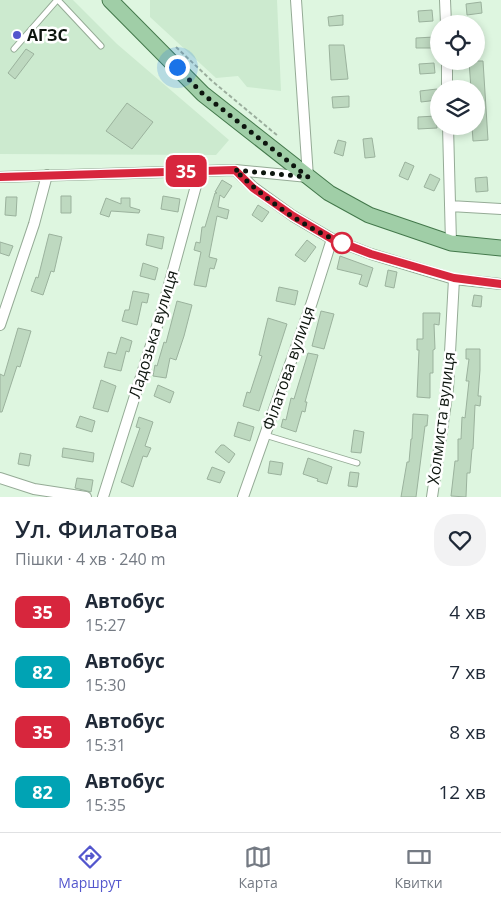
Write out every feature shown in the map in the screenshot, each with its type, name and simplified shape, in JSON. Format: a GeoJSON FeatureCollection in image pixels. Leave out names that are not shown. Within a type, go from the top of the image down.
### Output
{"type":"FeatureCollection","features":[{"type":"Feature","properties":{"kind":"main road"},"geometry":{"type":"LineString","coordinates":[[110,0],[203,94],[329,194],[369,215],[451,242],[501,248]]}},
{"type":"Feature","properties":{"kind":"street"},"geometry":{"type":"LineString","coordinates":[[0,177],[235,170],[308,177],[296,0]]}},
{"type":"Feature","properties":{"kind":"street"},"geometry":{"type":"LineString","coordinates":[[445,0],[446,15]]}},
{"type":"Feature","properties":{"kind":"street"},"geometry":{"type":"LineString","coordinates":[[448,135],[451,242]]}},
{"type":"Feature","properties":{"kind":"street"},"geometry":{"type":"LineString","coordinates":[[235,170],[253,188],[293,216],[332,239],[371,254],[454,278],[501,284]]}},
{"type":"Feature","properties":{"kind":"street","name":"Ладозька вулиця"},"geometry":{"type":"LineString","coordinates":[[103,497],[163,307],[200,171]]}},
{"type":"Feature","properties":{"kind":"street"},"geometry":{"type":"LineString","coordinates":[[0,325],[34,224],[47,175]]}},
{"type":"Feature","properties":{"kind":"street"},"geometry":{"type":"LineString","coordinates":[[450,206],[501,209]]}},
{"type":"Feature","properties":{"kind":"street","name":"Філатова вулиця"},"geometry":{"type":"LineString","coordinates":[[242,497],[312,302],[332,239]]}},
{"type":"Feature","properties":{"kind":"street","name":"Холмиста вулиця"},"geometry":{"type":"LineString","coordinates":[[432,497],[448,389],[454,278]]}},
{"type":"Feature","properties":{"kind":"street"},"geometry":{"type":"LineString","coordinates":[[0,478],[34,489],[86,497]]}},
{"type":"Feature","properties":{"kind":"lane"},"geometry":{"type":"LineString","coordinates":[[14,49],[57,0],[101,46]]}},
{"type":"Feature","properties":{"kind":"lane"},"geometry":{"type":"LineString","coordinates":[[265,435],[357,463]]}},
{"type":"Feature","properties":{"kind":"path"},"geometry":{"type":"LineString","coordinates":[[176,47],[212,81],[283,140]]}},
{"type":"Feature","properties":{"kind":"shaded area"},"geometry":{"type":"Polygon","coordinates":[[[0,0],[73,0],[117,44],[229,140],[216,155],[0,154],[0,0]]]}},
{"type":"Feature","properties":{"kind":"shaded area"},"geometry":{"type":"Polygon","coordinates":[[[150,0],[277,0],[281,91],[247,87],[238,76],[216,78],[150,17],[150,0]]]}},
{"type":"Feature","properties":{"kind":"building"},"geometry":{"type":"Polygon","coordinates":[[[481,2],[482,13],[467,15],[466,4],[481,2]]]}},
{"type":"Feature","properties":{"kind":"building"},"geometry":{"type":"Polygon","coordinates":[[[432,10],[430,21],[419,22],[418,11],[432,10]]]}},
{"type":"Feature","properties":{"kind":"building"},"geometry":{"type":"Polygon","coordinates":[[[343,15],[343,25],[329,26],[328,17],[343,15]]]}},
{"type":"Feature","properties":{"kind":"building"},"geometry":{"type":"Polygon","coordinates":[[[430,37],[430,48],[416,48],[416,38],[430,37]]]}},
{"type":"Feature","properties":{"kind":"building"},"geometry":{"type":"Polygon","coordinates":[[[329,45],[344,45],[348,79],[331,80],[329,45]]]}},
{"type":"Feature","properties":{"kind":"building"},"geometry":{"type":"Polygon","coordinates":[[[26,49],[34,54],[15,79],[8,73],[26,49]]]}},
{"type":"Feature","properties":{"kind":"building"},"geometry":{"type":"Polygon","coordinates":[[[430,63],[430,70],[435,70],[435,73],[420,74],[419,64],[430,63]]]}},
{"type":"Feature","properties":{"kind":"building"},"geometry":{"type":"Polygon","coordinates":[[[470,70],[484,70],[484,80],[470,80],[470,70]]]}},
{"type":"Feature","properties":{"kind":"building"},"geometry":{"type":"Polygon","coordinates":[[[430,90],[430,101],[421,102],[420,91],[430,90]]]}},
{"type":"Feature","properties":{"kind":"building"},"geometry":{"type":"Polygon","coordinates":[[[485,93],[488,140],[473,141],[473,135],[485,135],[485,93]]]}},
{"type":"Feature","properties":{"kind":"building"},"geometry":{"type":"Polygon","coordinates":[[[349,96],[349,107],[333,108],[332,97],[349,96]]]}},
{"type":"Feature","properties":{"kind":"building"},"geometry":{"type":"Polygon","coordinates":[[[127,103],[153,122],[132,149],[106,131],[127,103]]]}},
{"type":"Feature","properties":{"kind":"building"},"geometry":{"type":"Polygon","coordinates":[[[430,116],[430,128],[418,129],[418,117],[430,116]]]}},
{"type":"Feature","properties":{"kind":"building"},"geometry":{"type":"Polygon","coordinates":[[[372,138],[375,157],[365,158],[363,139],[372,138]]]}},
{"type":"Feature","properties":{"kind":"building"},"geometry":{"type":"Polygon","coordinates":[[[338,140],[346,142],[343,156],[334,153],[338,140]]]}},
{"type":"Feature","properties":{"kind":"building"},"geometry":{"type":"Polygon","coordinates":[[[405,162],[414,166],[408,180],[399,176],[405,162]]]}},
{"type":"Feature","properties":{"kind":"building"},"geometry":{"type":"Polygon","coordinates":[[[430,174],[440,179],[434,191],[424,187],[430,174]]]}},
{"type":"Feature","properties":{"kind":"building"},"geometry":{"type":"Polygon","coordinates":[[[487,177],[488,191],[476,192],[475,178],[487,177]]]}},
{"type":"Feature","properties":{"kind":"building"},"geometry":{"type":"Polygon","coordinates":[[[222,180],[232,186],[224,198],[220,195],[218,207],[229,210],[227,219],[217,216],[209,257],[217,259],[214,269],[210,268],[206,287],[194,285],[201,252],[194,250],[196,242],[200,243],[202,227],[205,227],[215,193],[217,193],[215,192],[222,180]]]}},
{"type":"Feature","properties":{"kind":"building"},"geometry":{"type":"Polygon","coordinates":[[[61,196],[71,196],[71,213],[61,213],[61,196]]]}},
{"type":"Feature","properties":{"kind":"building"},"geometry":{"type":"Polygon","coordinates":[[[163,196],[180,199],[178,212],[161,209],[163,196]]]}},
{"type":"Feature","properties":{"kind":"building"},"geometry":{"type":"Polygon","coordinates":[[[6,197],[17,197],[16,216],[5,215],[6,197]]]}},
{"type":"Feature","properties":{"kind":"building"},"geometry":{"type":"Polygon","coordinates":[[[106,198],[121,204],[121,198],[130,198],[130,207],[140,210],[139,213],[111,211],[109,217],[100,214],[106,198]]]}},
{"type":"Feature","properties":{"kind":"building"},"geometry":{"type":"Polygon","coordinates":[[[258,205],[269,212],[262,222],[252,215],[258,205]]]}},
{"type":"Feature","properties":{"kind":"building"},"geometry":{"type":"Polygon","coordinates":[[[49,234],[62,237],[54,272],[51,271],[43,295],[31,291],[36,277],[38,278],[49,234]]]}},
{"type":"Feature","properties":{"kind":"building"},"geometry":{"type":"Polygon","coordinates":[[[148,234],[164,237],[162,249],[146,245],[148,234]]]}},
{"type":"Feature","properties":{"kind":"building"},"geometry":{"type":"Polygon","coordinates":[[[307,240],[316,247],[305,262],[295,255],[307,240]]]}},
{"type":"Feature","properties":{"kind":"building"},"geometry":{"type":"Polygon","coordinates":[[[0,242],[13,246],[9,256],[0,253],[0,242]]]}},
{"type":"Feature","properties":{"kind":"building"},"geometry":{"type":"Polygon","coordinates":[[[340,256],[373,268],[367,287],[359,284],[362,275],[337,269],[340,256]]]}},
{"type":"Feature","properties":{"kind":"building"},"geometry":{"type":"Polygon","coordinates":[[[143,263],[158,268],[155,280],[140,276],[143,263]]]}},
{"type":"Feature","properties":{"kind":"building"},"geometry":{"type":"Polygon","coordinates":[[[388,270],[397,272],[394,288],[385,286],[388,270]]]}},
{"type":"Feature","properties":{"kind":"building"},"geometry":{"type":"Polygon","coordinates":[[[279,287],[298,291],[295,305],[276,301],[279,287]]]}},
{"type":"Feature","properties":{"kind":"building"},"geometry":{"type":"Polygon","coordinates":[[[133,291],[149,294],[147,303],[142,302],[137,325],[122,321],[125,310],[129,310],[133,291]]]}},
{"type":"Feature","properties":{"kind":"building"},"geometry":{"type":"Polygon","coordinates":[[[474,295],[482,296],[481,307],[472,306],[474,295]]]}},
{"type":"Feature","properties":{"kind":"building"},"geometry":{"type":"Polygon","coordinates":[[[177,301],[192,305],[184,336],[176,360],[170,358],[166,378],[153,376],[164,342],[166,343],[177,301]]]}},
{"type":"Feature","properties":{"kind":"building"},"geometry":{"type":"Polygon","coordinates":[[[321,311],[334,314],[324,349],[312,346],[321,311]]]}},
{"type":"Feature","properties":{"kind":"building"},"geometry":{"type":"Polygon","coordinates":[[[423,313],[440,313],[439,325],[434,324],[435,349],[433,350],[433,373],[430,373],[430,398],[417,397],[419,350],[417,350],[417,339],[423,339],[423,313]]]}},
{"type":"Feature","properties":{"kind":"building"},"geometry":{"type":"Polygon","coordinates":[[[268,318],[287,324],[259,411],[243,406],[247,392],[250,393],[262,356],[259,355],[268,318]]]}},
{"type":"Feature","properties":{"kind":"building"},"geometry":{"type":"Polygon","coordinates":[[[18,328],[31,331],[20,367],[17,366],[2,412],[0,412],[0,374],[4,376],[18,328]]]}},
{"type":"Feature","properties":{"kind":"building"},"geometry":{"type":"Polygon","coordinates":[[[121,337],[132,341],[129,352],[126,351],[121,371],[104,367],[108,352],[116,354],[121,337]]]}},
{"type":"Feature","properties":{"kind":"building"},"geometry":{"type":"Polygon","coordinates":[[[466,349],[480,349],[478,396],[481,396],[480,406],[475,405],[473,449],[470,473],[467,473],[466,497],[451,496],[455,461],[458,461],[458,439],[461,439],[462,417],[465,418],[469,381],[466,381],[469,359],[466,359],[466,349]]]}},
{"type":"Feature","properties":{"kind":"building"},"geometry":{"type":"Polygon","coordinates":[[[308,353],[318,355],[305,402],[307,402],[305,412],[302,411],[296,432],[281,427],[283,419],[286,420],[291,398],[294,399],[308,353]]]}},
{"type":"Feature","properties":{"kind":"building"},"geometry":{"type":"Polygon","coordinates":[[[101,380],[116,386],[108,412],[93,408],[101,380]]]}},
{"type":"Feature","properties":{"kind":"building"},"geometry":{"type":"Polygon","coordinates":[[[158,385],[174,392],[170,403],[154,396],[158,385]]]}},
{"type":"Feature","properties":{"kind":"building"},"geometry":{"type":"Polygon","coordinates":[[[413,414],[428,415],[427,426],[425,426],[416,497],[401,497],[407,462],[409,462],[413,414]]]}},
{"type":"Feature","properties":{"kind":"building"},"geometry":{"type":"Polygon","coordinates":[[[80,416],[95,421],[92,432],[76,427],[80,416]]]}},
{"type":"Feature","properties":{"kind":"building"},"geometry":{"type":"Polygon","coordinates":[[[139,417],[153,422],[145,446],[151,448],[147,457],[143,456],[133,487],[121,482],[140,428],[136,427],[139,417]]]}},
{"type":"Feature","properties":{"kind":"building"},"geometry":{"type":"Polygon","coordinates":[[[238,422],[254,427],[250,441],[234,436],[238,422]]]}},
{"type":"Feature","properties":{"kind":"building"},"geometry":{"type":"Polygon","coordinates":[[[354,430],[364,432],[361,453],[351,452],[354,430]]]}},
{"type":"Feature","properties":{"kind":"building"},"geometry":{"type":"Polygon","coordinates":[[[221,445],[224,445],[235,454],[229,463],[215,452],[221,445]]]}},
{"type":"Feature","properties":{"kind":"building"},"geometry":{"type":"Polygon","coordinates":[[[63,448],[94,453],[93,462],[62,457],[63,448]]]}},
{"type":"Feature","properties":{"kind":"building"},"geometry":{"type":"Polygon","coordinates":[[[20,453],[31,455],[29,466],[18,464],[20,453]]]}},
{"type":"Feature","properties":{"kind":"building"},"geometry":{"type":"Polygon","coordinates":[[[308,458],[332,467],[327,484],[303,474],[308,458]]]}},
{"type":"Feature","properties":{"kind":"building"},"geometry":{"type":"Polygon","coordinates":[[[270,461],[283,463],[281,475],[268,473],[270,461]]]}},
{"type":"Feature","properties":{"kind":"building"},"geometry":{"type":"Polygon","coordinates":[[[212,467],[225,472],[220,483],[207,479],[212,467]]]}},
{"type":"Feature","properties":{"kind":"building"},"geometry":{"type":"Polygon","coordinates":[[[350,472],[359,473],[357,487],[348,486],[350,472]]]}},
{"type":"Feature","properties":{"kind":"building"},"geometry":{"type":"Polygon","coordinates":[[[77,478],[93,480],[91,492],[75,488],[77,478]]]}},
{"type":"Feature","properties":{"kind":"bus line","name":"35"},"geometry":{"type":"LineString","coordinates":[[0,177],[235,170],[253,188],[293,216],[332,239],[371,254],[454,278],[501,284]]}},
{"type":"Feature","properties":{"kind":"place","name":"АГЗС"},"geometry":{"type":"Point","coordinates":[17,35]}},
{"type":"Feature","properties":{"kind":"route"},"geometry":{"type":"LineString","coordinates":[[177,67],[203,94],[308,177],[235,170],[253,188],[293,216],[332,239],[345,244],[342,243]]}}]}
